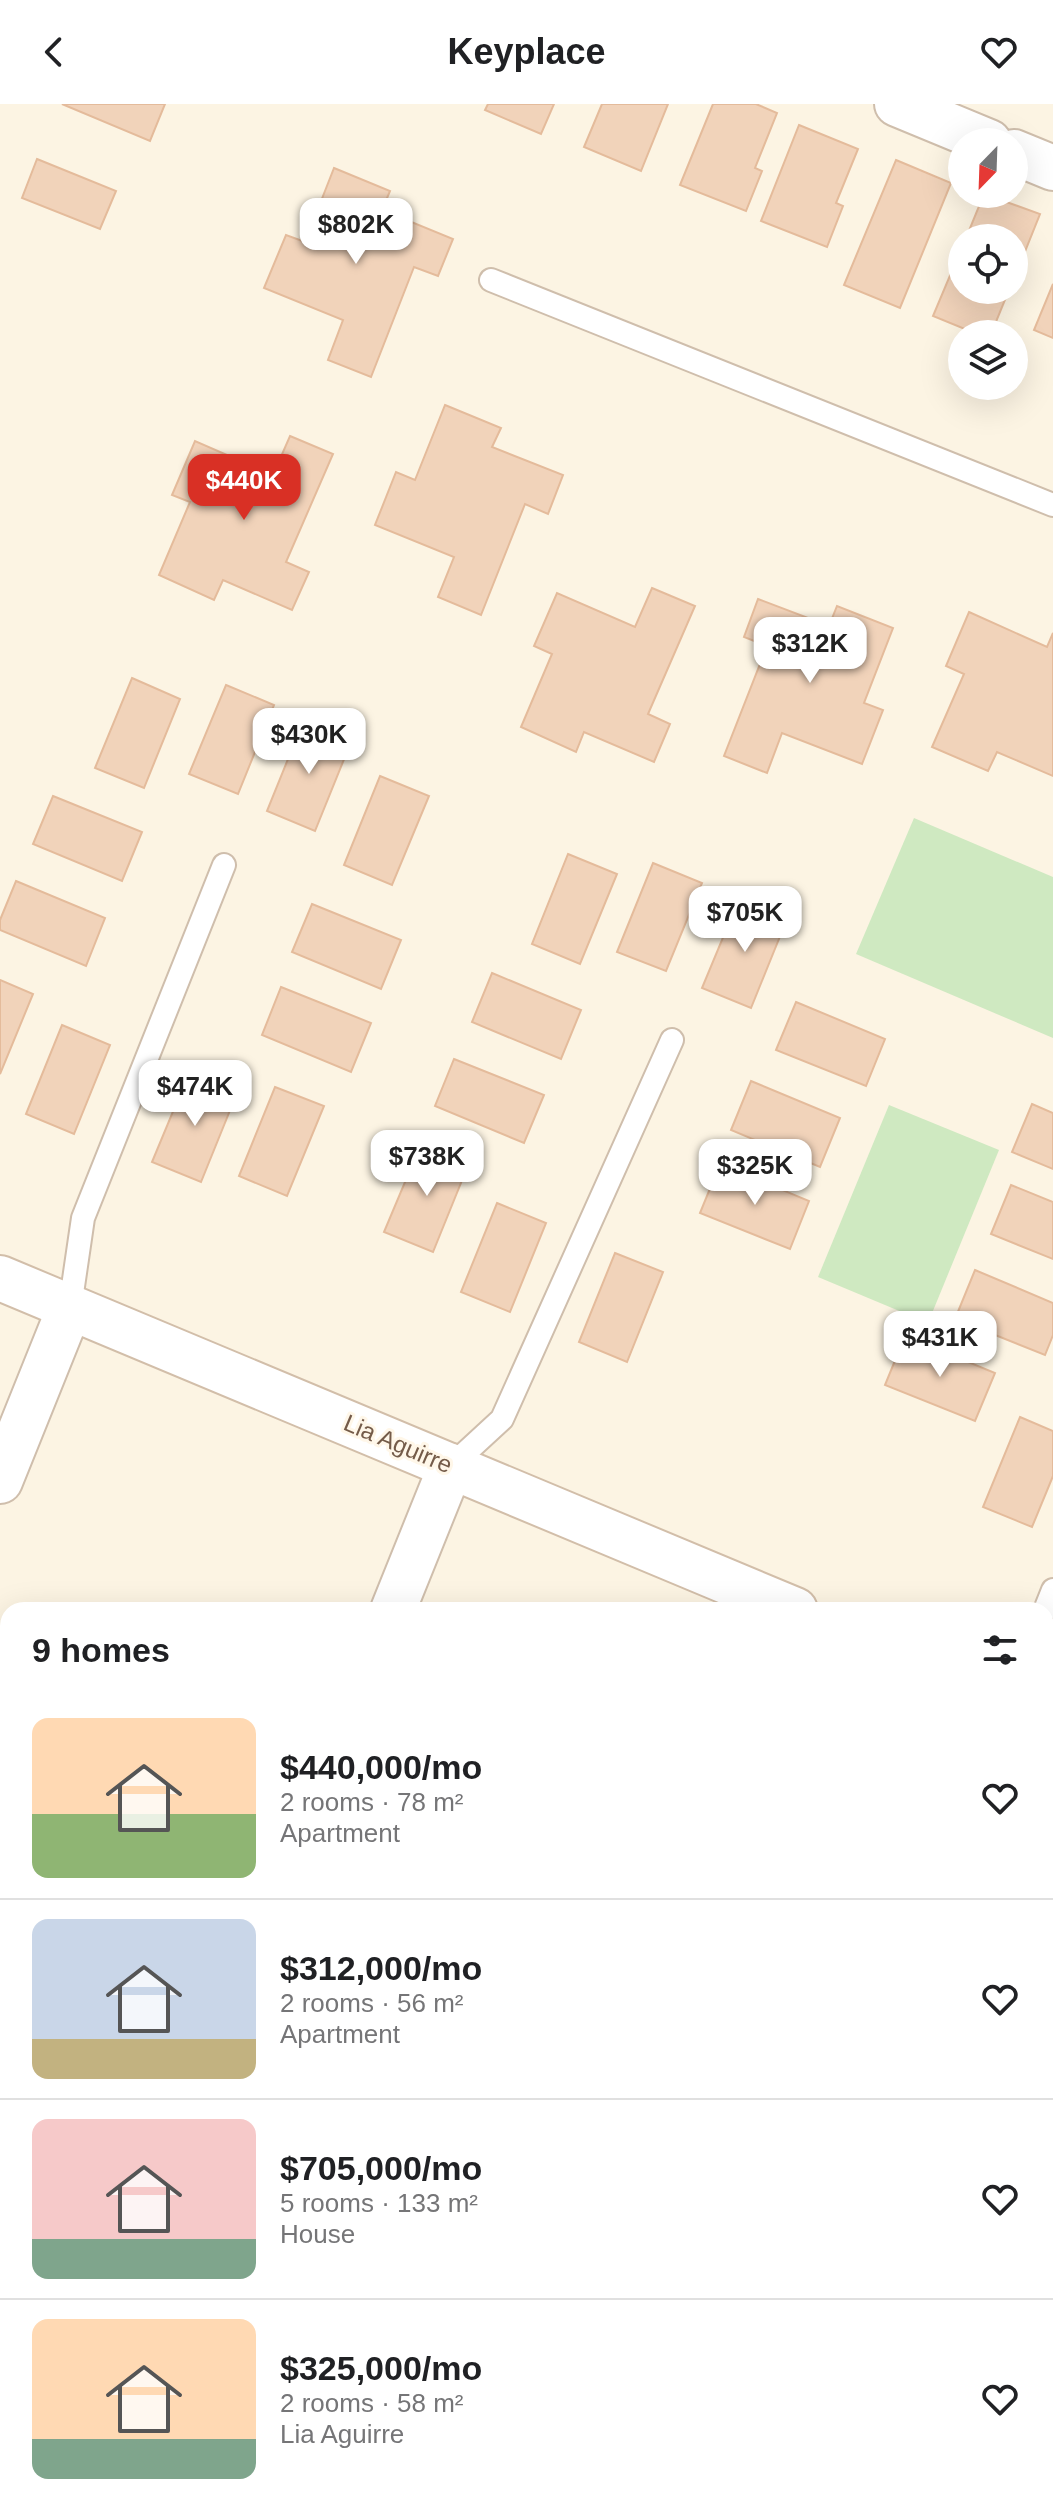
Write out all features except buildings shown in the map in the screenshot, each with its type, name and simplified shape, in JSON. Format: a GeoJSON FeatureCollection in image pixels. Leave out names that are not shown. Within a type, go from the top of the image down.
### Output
{"type":"FeatureCollection","features":[{"type":"Feature","properties":{"kind":"main road"},"geometry":{"type":"LineString","coordinates":[[897,104],[955,128]]}},
{"type":"Feature","properties":{"kind":"main road"},"geometry":{"type":"LineString","coordinates":[[1028,158],[1053,168]]}},
{"type":"Feature","properties":{"kind":"main road","name":"Lia Aguirre"},"geometry":{"type":"LineString","coordinates":[[0,1278],[776,1602]]}},
{"type":"Feature","properties":{"kind":"main road"},"geometry":{"type":"LineString","coordinates":[[0,1481],[70,1307]]}},
{"type":"Feature","properties":{"kind":"main road"},"geometry":{"type":"LineString","coordinates":[[396,1602],[451,1466]]}},
{"type":"Feature","properties":{"kind":"lane"},"geometry":{"type":"LineString","coordinates":[[491,280],[1053,505]]}},
{"type":"Feature","properties":{"kind":"lane"},"geometry":{"type":"LineString","coordinates":[[70,1307],[83,1218],[224,865]]}},
{"type":"Feature","properties":{"kind":"lane"},"geometry":{"type":"LineString","coordinates":[[451,1466],[502,1419],[672,1040]]}},
{"type":"Feature","properties":{"kind":"green space"},"geometry":{"type":"Polygon","coordinates":[[[914,818],[1053,877],[1053,1038],[856,954],[914,818]]]}},
{"type":"Feature","properties":{"kind":"green space"},"geometry":{"type":"Polygon","coordinates":[[[889,1105],[999,1150],[928,1323],[818,1277],[889,1105]]]}}]}
